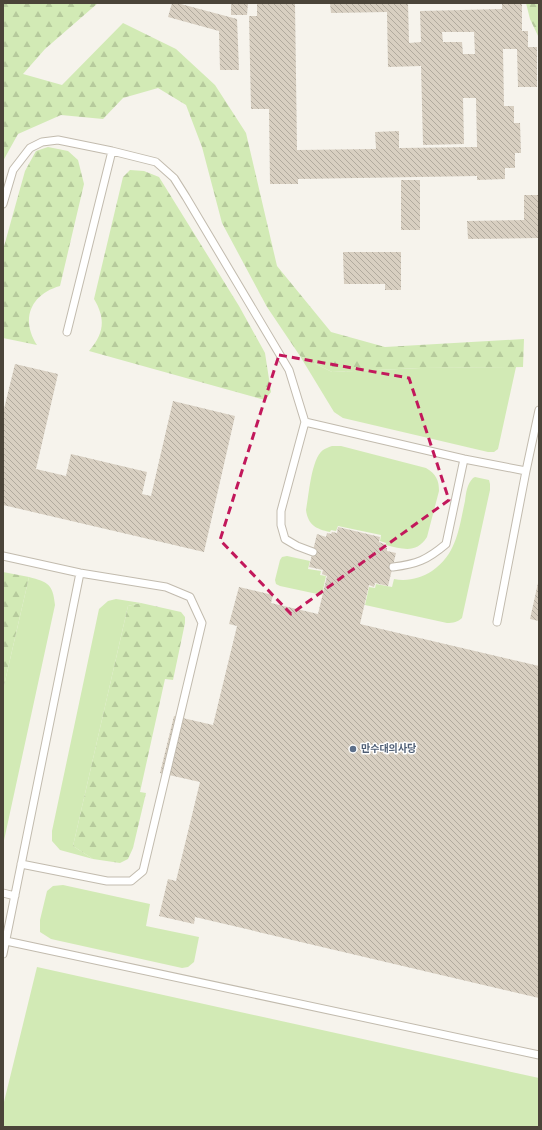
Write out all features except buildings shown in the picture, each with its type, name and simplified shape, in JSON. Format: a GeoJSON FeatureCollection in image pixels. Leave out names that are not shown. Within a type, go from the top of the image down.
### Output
{"type":"FeatureCollection","features":[{"type":"Feature","properties":{"kind":"lane"},"geometry":{"type":"LineString","coordinates":[[3,204],[13,170],[30,148],[42,142],[58,140],[156,162],[174,178],[289,370],[305,422],[281,511],[281,525],[285,539],[297,546],[313,552]]}},
{"type":"Feature","properties":{"kind":"lane"},"geometry":{"type":"LineString","coordinates":[[67,332],[112,151]]}},
{"type":"Feature","properties":{"kind":"lane"},"geometry":{"type":"LineString","coordinates":[[497,622],[539,410]]}},
{"type":"Feature","properties":{"kind":"lane"},"geometry":{"type":"LineString","coordinates":[[305,422],[464,459],[526,471]]}},
{"type":"Feature","properties":{"kind":"lane"},"geometry":{"type":"LineString","coordinates":[[393,567],[409,565],[423,560],[436,553],[446,544],[464,459]]}},
{"type":"Feature","properties":{"kind":"lane"},"geometry":{"type":"LineString","coordinates":[[3,556],[80,573],[166,587],[190,597],[202,623],[143,871],[131,881],[107,881],[21,864]]}},
{"type":"Feature","properties":{"kind":"lane"},"geometry":{"type":"LineString","coordinates":[[3,954],[80,573]]}},
{"type":"Feature","properties":{"kind":"lane"},"geometry":{"type":"LineString","coordinates":[[3,893],[14,896]]}},
{"type":"Feature","properties":{"kind":"lane"},"geometry":{"type":"LineString","coordinates":[[6,941],[539,1055]]}},
{"type":"Feature","properties":{"kind":"highlighted area"},"geometry":{"type":"Polygon","coordinates":[[[279,355],[409,378],[449,500],[291,614],[220,540],[279,355]]]}},
{"type":"Feature","properties":{"kind":"green space"},"geometry":{"type":"Polygon","coordinates":[[[3,3],[98,3],[45,49],[23,74],[62,85],[123,23],[176,49],[215,85],[246,133],[277,266],[331,332],[385,347],[524,339],[523,367],[421,368],[332,372],[300,356],[267,307],[222,223],[202,147],[186,105],[158,88],[123,98],[103,119],[61,115],[18,134],[3,161],[3,3]]]}},
{"type":"Feature","properties":{"kind":"green space"},"geometry":{"type":"Polygon","coordinates":[[[526,3],[539,3],[539,38],[530,19],[526,3]]]}},
{"type":"Feature","properties":{"kind":"green space"},"geometry":{"type":"Polygon","coordinates":[[[48,147],[68,151],[78,160],[84,184],[60,286],[42,295],[35,301],[31,309],[29,326],[37,345],[3,338],[3,250],[25,171],[36,151],[48,147]]]}},
{"type":"Feature","properties":{"kind":"green space"},"geometry":{"type":"Polygon","coordinates":[[[130,170],[144,171],[159,177],[239,306],[265,353],[271,392],[265,400],[89,351],[98,339],[102,326],[98,306],[94,299],[123,177],[130,170]]]}},
{"type":"Feature","properties":{"kind":"green space"},"geometry":{"type":"Polygon","coordinates":[[[300,356],[332,372],[421,368],[516,367],[498,449],[494,452],[488,452],[343,418],[334,412],[300,356]]]}},
{"type":"Feature","properties":{"kind":"green space"},"geometry":{"type":"Polygon","coordinates":[[[332,446],[341,446],[426,468],[435,475],[438,480],[439,491],[427,537],[423,542],[414,548],[398,548],[386,545],[386,543],[380,541],[381,535],[338,526],[336,531],[331,530],[330,532],[317,528],[311,523],[306,510],[313,469],[319,455],[323,450],[332,446]]]}},
{"type":"Feature","properties":{"kind":"green space"},"geometry":{"type":"Polygon","coordinates":[[[475,477],[489,480],[490,490],[462,618],[455,622],[447,623],[365,605],[369,587],[375,588],[376,584],[392,587],[394,579],[409,580],[423,576],[432,571],[447,557],[459,531],[468,486],[471,480],[475,477]]]}},
{"type":"Feature","properties":{"kind":"green space"},"geometry":{"type":"Polygon","coordinates":[[[287,556],[310,561],[308,569],[321,571],[320,575],[326,576],[322,595],[276,584],[275,580],[280,560],[282,557],[287,556]]]}},
{"type":"Feature","properties":{"kind":"green space"},"geometry":{"type":"Polygon","coordinates":[[[3,572],[29,577],[3,690],[3,572]]]}},
{"type":"Feature","properties":{"kind":"green space"},"geometry":{"type":"Polygon","coordinates":[[[29,577],[45,583],[51,588],[55,605],[3,845],[3,690],[29,577]]]}},
{"type":"Feature","properties":{"kind":"green space"},"geometry":{"type":"Polygon","coordinates":[[[116,599],[141,603],[128,606],[73,846],[93,859],[60,850],[52,841],[52,831],[99,609],[108,601],[116,599]]]}},
{"type":"Feature","properties":{"kind":"green space"},"geometry":{"type":"Polygon","coordinates":[[[141,603],[181,612],[185,617],[185,623],[173,680],[165,679],[140,792],[146,793],[133,848],[128,859],[120,863],[93,859],[73,846],[128,606],[141,603]]]}},
{"type":"Feature","properties":{"kind":"green space"},"geometry":{"type":"Polygon","coordinates":[[[63,885],[150,904],[146,926],[199,937],[194,962],[188,967],[182,968],[51,939],[40,932],[40,920],[47,891],[53,886],[63,885]]]}},
{"type":"Feature","properties":{"kind":"green space"},"geometry":{"type":"Polygon","coordinates":[[[37,967],[539,1078],[539,1127],[3,1127],[3,1106],[37,967]]]}},
{"type":"Feature","properties":{"kind":"place","name":"만수대의사당"},"geometry":{"type":"Point","coordinates":[353,749]}}]}
